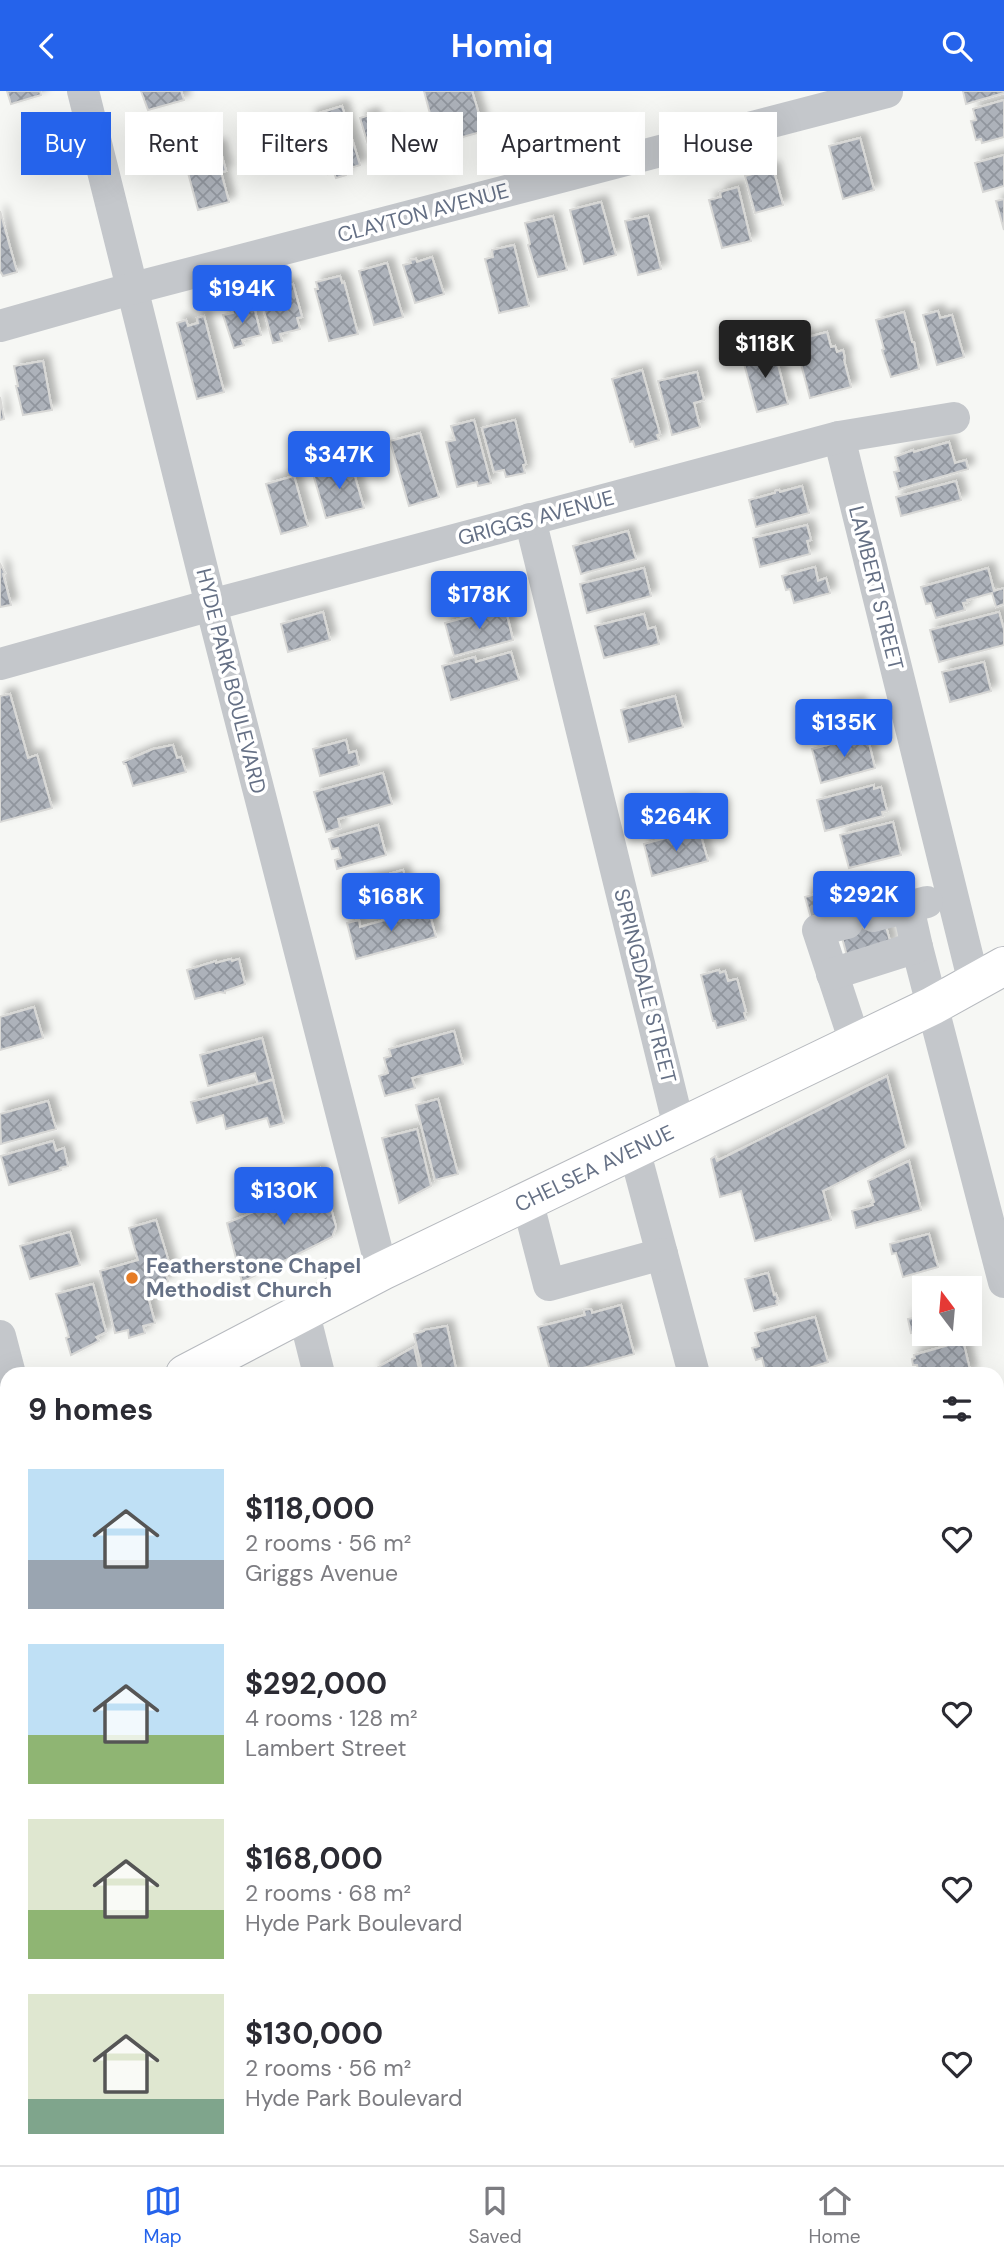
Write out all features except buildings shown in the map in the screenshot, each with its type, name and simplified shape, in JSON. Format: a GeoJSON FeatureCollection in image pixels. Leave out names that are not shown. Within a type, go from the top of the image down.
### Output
{"type":"FeatureCollection","features":[{"type":"Feature","properties":{"kind":"main road","name":"CHELSEA AVENUE"},"geometry":{"type":"LineString","coordinates":[[200,1367],[382,1271],[932,1006],[989,975]]}},
{"type":"Feature","properties":{"kind":"street","name":"HYDE PARK BOULEVARD"},"geometry":{"type":"LineString","coordinates":[[83,91],[211,605],[382,1271]]}},
{"type":"Feature","properties":{"kind":"street","name":"CLAYTON AVENUE"},"geometry":{"type":"LineString","coordinates":[[0,325],[887,92]]}},
{"type":"Feature","properties":{"kind":"street","name":"GRIGGS AVENUE"},"geometry":{"type":"LineString","coordinates":[[0,664],[839,437],[954,418]]}},
{"type":"Feature","properties":{"kind":"street","name":"LAMBERT STREET"},"geometry":{"type":"LineString","coordinates":[[839,437],[953,896],[989,975]]}},
{"type":"Feature","properties":{"kind":"street","name":"SPRINGDALE STREET"},"geometry":{"type":"LineString","coordinates":[[530,519],[679,1127]]}},
{"type":"Feature","properties":{"kind":"street"},"geometry":{"type":"LineString","coordinates":[[855,1042],[818,930],[953,896]]}},
{"type":"Feature","properties":{"kind":"street"},"geometry":{"type":"LineString","coordinates":[[908,907],[916,947],[1004,1282]]}},
{"type":"Feature","properties":{"kind":"street"},"geometry":{"type":"LineString","coordinates":[[832,974],[916,947]]}},
{"type":"Feature","properties":{"kind":"street"},"geometry":{"type":"LineString","coordinates":[[634,1149],[692,1367]]}},
{"type":"Feature","properties":{"kind":"street"},"geometry":{"type":"LineString","coordinates":[[527,1200],[549,1285],[662,1254]]}},
{"type":"Feature","properties":{"kind":"street"},"geometry":{"type":"LineString","coordinates":[[303,1314],[318,1367]]}},
{"type":"Feature","properties":{"kind":"street"},"geometry":{"type":"LineString","coordinates":[[0,1336],[7,1367]]}},
{"type":"Feature","properties":{"kind":"place","name":"Featherstone Chapel Methodist Church"},"geometry":{"type":"Point","coordinates":[132,1278]}}]}
